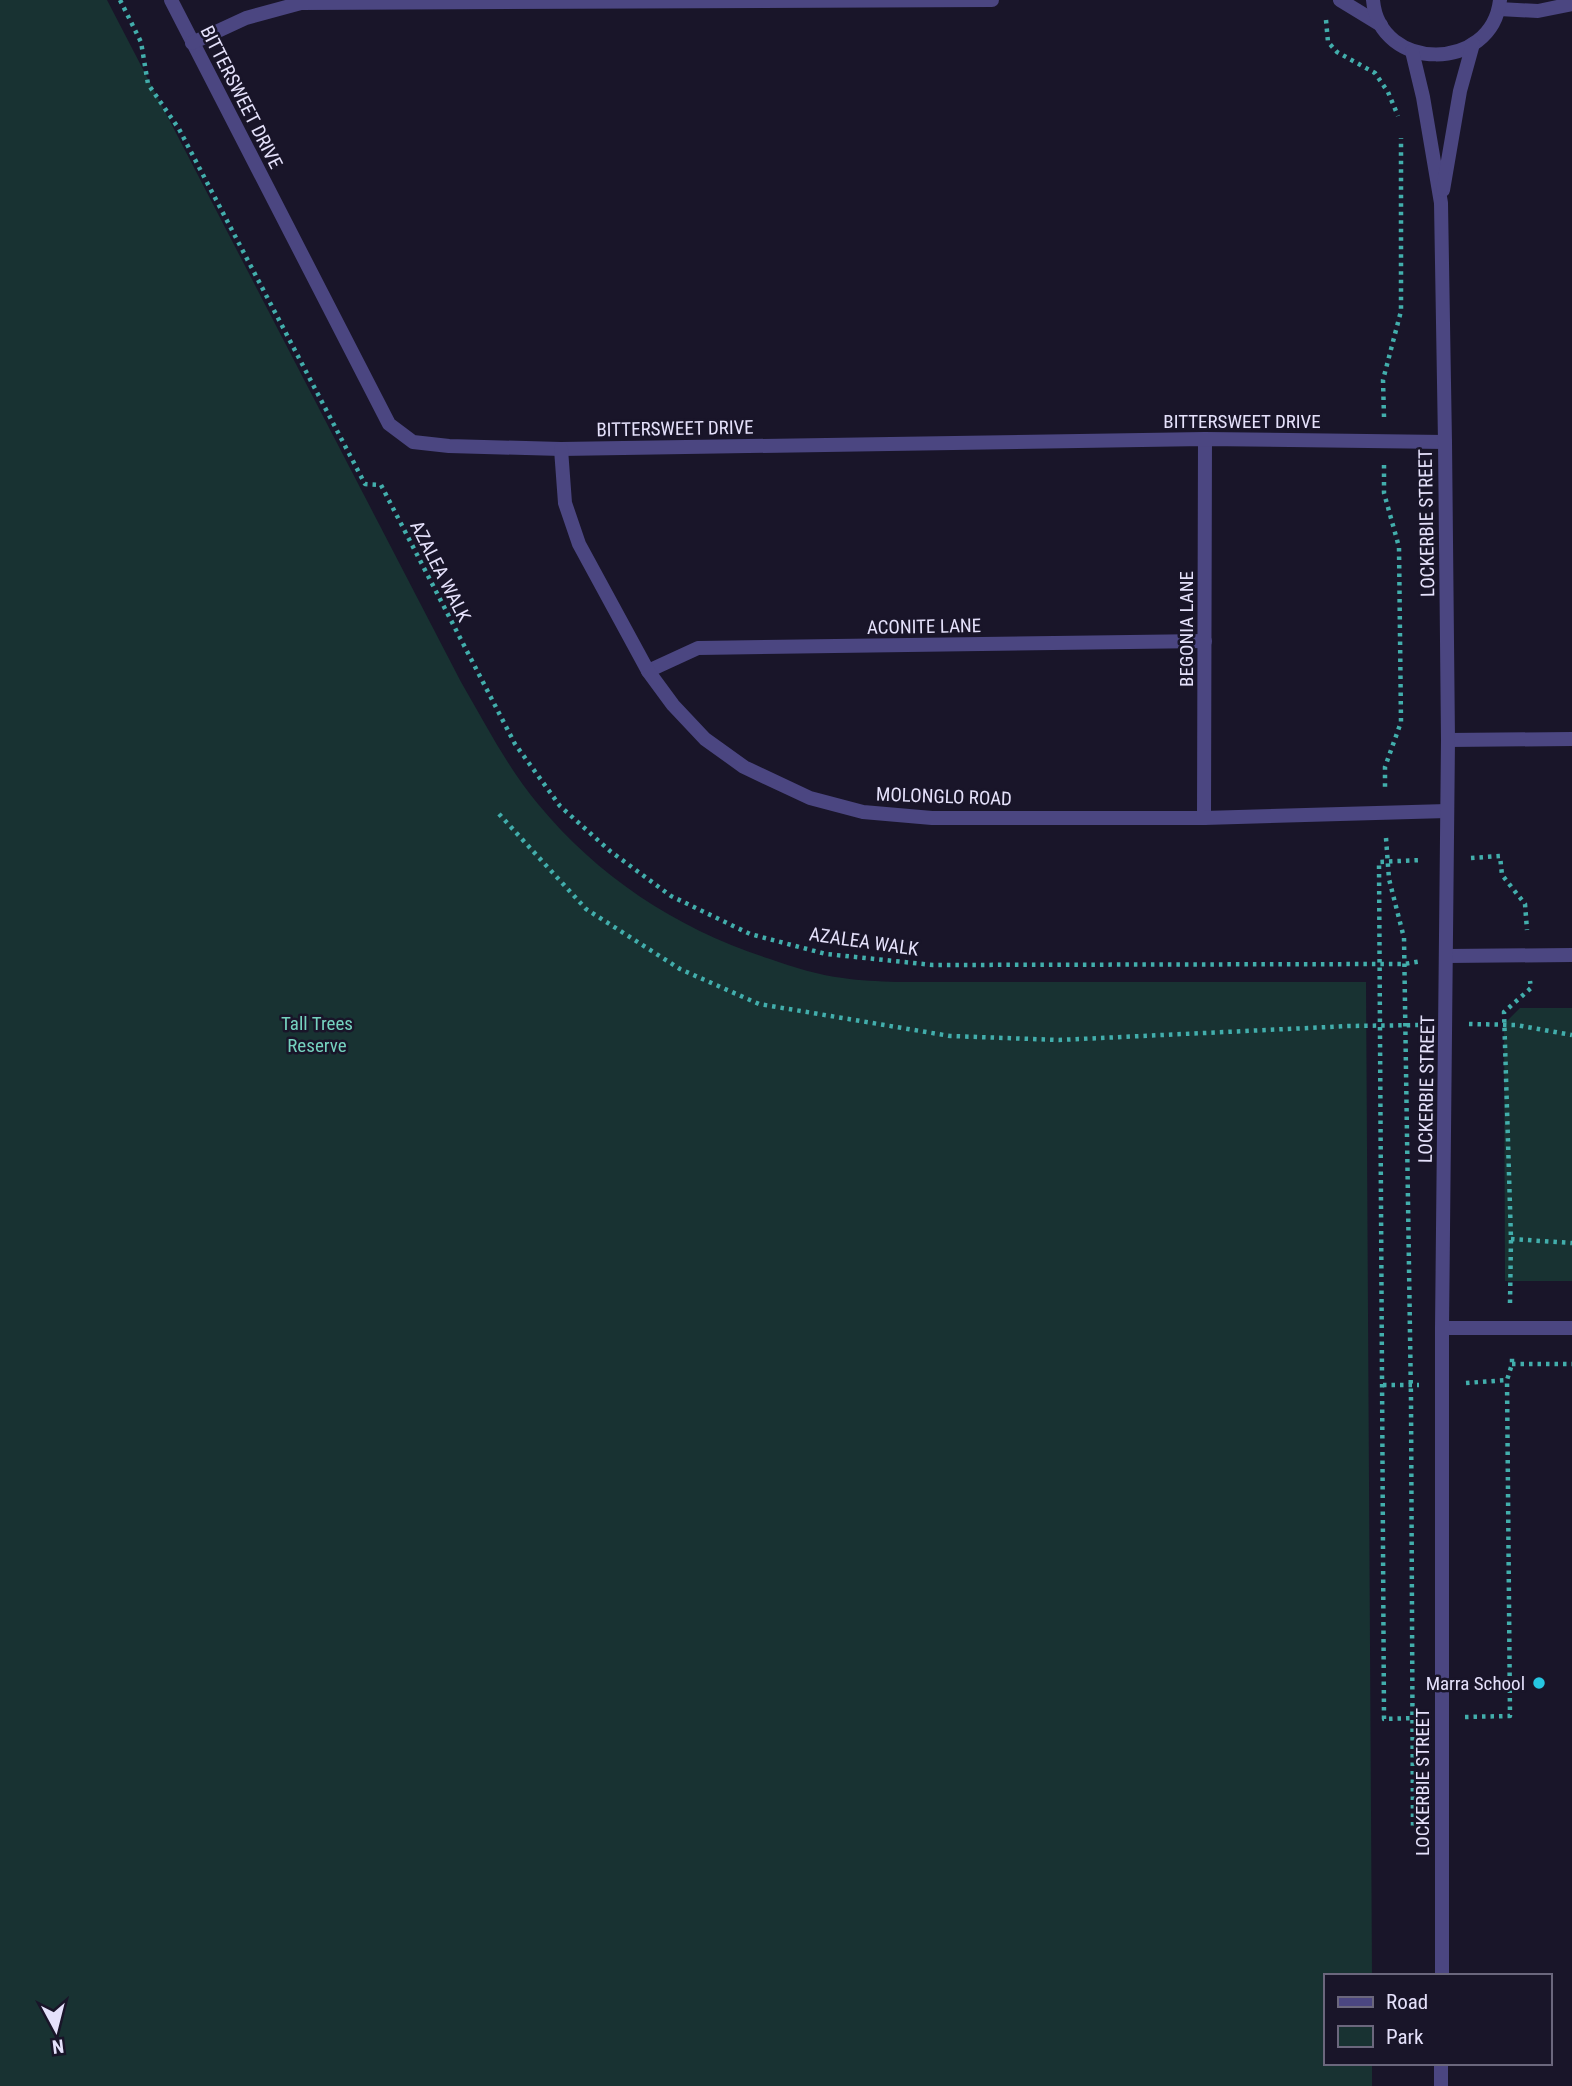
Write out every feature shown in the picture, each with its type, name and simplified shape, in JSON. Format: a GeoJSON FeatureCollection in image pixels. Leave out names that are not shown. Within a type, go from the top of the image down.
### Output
{"type":"FeatureCollection","features":[{"type":"Feature","properties":{"kind":"street","name":"BITTERSWEET DRIVE"},"geometry":{"type":"LineString","coordinates":[[171,0],[389,425],[413,442],[449,446],[561,449],[1205,439],[1445,442]]}},
{"type":"Feature","properties":{"kind":"street"},"geometry":{"type":"LineString","coordinates":[[192,43],[246,18],[301,3],[992,0]]}},
{"type":"Feature","properties":{"kind":"street"},"geometry":{"type":"LineString","coordinates":[[1340,0],[1381,25],[1395,40],[1412,51],[1432,56],[1454,54],[1474,44],[1489,29],[1499,5],[1538,11],[1572,4]]}},
{"type":"Feature","properties":{"kind":"street"},"geometry":{"type":"LineString","coordinates":[[1373,0],[1381,25]]}},
{"type":"Feature","properties":{"kind":"street"},"geometry":{"type":"LineString","coordinates":[[1441,203],[1460,91],[1474,44]]}},
{"type":"Feature","properties":{"kind":"street"},"geometry":{"type":"LineString","coordinates":[[1412,51],[1423,97],[1441,203]]}},
{"type":"Feature","properties":{"kind":"street","name":"LOCKERBIE STREET"},"geometry":{"type":"LineString","coordinates":[[1441,203],[1448,740],[1442,1328],[1441,1974]]}},
{"type":"Feature","properties":{"kind":"street","name":"BEGONIA LANE"},"geometry":{"type":"LineString","coordinates":[[1205,439],[1205,818]]}},
{"type":"Feature","properties":{"kind":"street","name":"MOLONGLO ROAD"},"geometry":{"type":"LineString","coordinates":[[561,449],[565,503],[579,544],[648,671],[673,705],[705,739],[744,767],[810,798],[863,812],[932,818],[1205,818],[1447,811]]}},
{"type":"Feature","properties":{"kind":"street","name":"ACONITE LANE"},"geometry":{"type":"LineString","coordinates":[[648,671],[698,648],[1205,641]]}},
{"type":"Feature","properties":{"kind":"street"},"geometry":{"type":"LineString","coordinates":[[1448,740],[1572,739]]}},
{"type":"Feature","properties":{"kind":"street"},"geometry":{"type":"LineString","coordinates":[[1447,956],[1572,955]]}},
{"type":"Feature","properties":{"kind":"street"},"geometry":{"type":"LineString","coordinates":[[1442,1328],[1572,1328]]}},
{"type":"Feature","properties":{"kind":"street"},"geometry":{"type":"LineString","coordinates":[[1441,2065],[1441,2086]]}},
{"type":"Feature","properties":{"kind":"path","name":"AZALEA WALK"},"geometry":{"type":"LineString","coordinates":[[120,0],[141,42],[148,84],[178,128],[365,484],[381,485],[515,744],[560,806],[610,851],[671,896],[750,934],[826,954],[933,965],[1404,964],[1447,956]]}},
{"type":"Feature","properties":{"kind":"path"},"geometry":{"type":"LineString","coordinates":[[1326,14],[1328,42],[1337,52],[1375,73],[1388,92],[1401,123]]}},
{"type":"Feature","properties":{"kind":"path"},"geometry":{"type":"LineString","coordinates":[[1401,137],[1401,311],[1383,380],[1384,493],[1399,547],[1401,722],[1385,767],[1385,814],[1389,879],[1404,938],[1411,1399],[1413,1840]]}},
{"type":"Feature","properties":{"kind":"path"},"geometry":{"type":"LineString","coordinates":[[499,814],[586,909],[680,969],[759,1004],[950,1036],[1059,1040],[1446,1024],[1516,1025],[1572,1035]]}},
{"type":"Feature","properties":{"kind":"path"},"geometry":{"type":"LineString","coordinates":[[1511,1238],[1572,1242]]}},
{"type":"Feature","properties":{"kind":"path"},"geometry":{"type":"LineString","coordinates":[[1512,1364],[1572,1364]]}},
{"type":"Feature","properties":{"kind":"green space","name":"Tall Trees Reserve"},"geometry":{"type":"Polygon","coordinates":[[[0,0],[107,0],[461,682],[488,729],[516,775],[538,804],[562,831],[614,878],[673,917],[736,947],[806,970],[849,979],[896,982],[1366,982],[1372,1974],[1324,1974],[1324,2065],[1372,2065],[1372,2086],[0,2086],[0,0]]]}},
{"type":"Feature","properties":{"kind":"green space"},"geometry":{"type":"Polygon","coordinates":[[[1520,1008],[1572,1008],[1572,1281],[1505,1281],[1504,1024],[1520,1008]]]}},
{"type":"Feature","properties":{"kind":"place","name":"Marra School"},"geometry":{"type":"Point","coordinates":[1539,1683]}}]}
